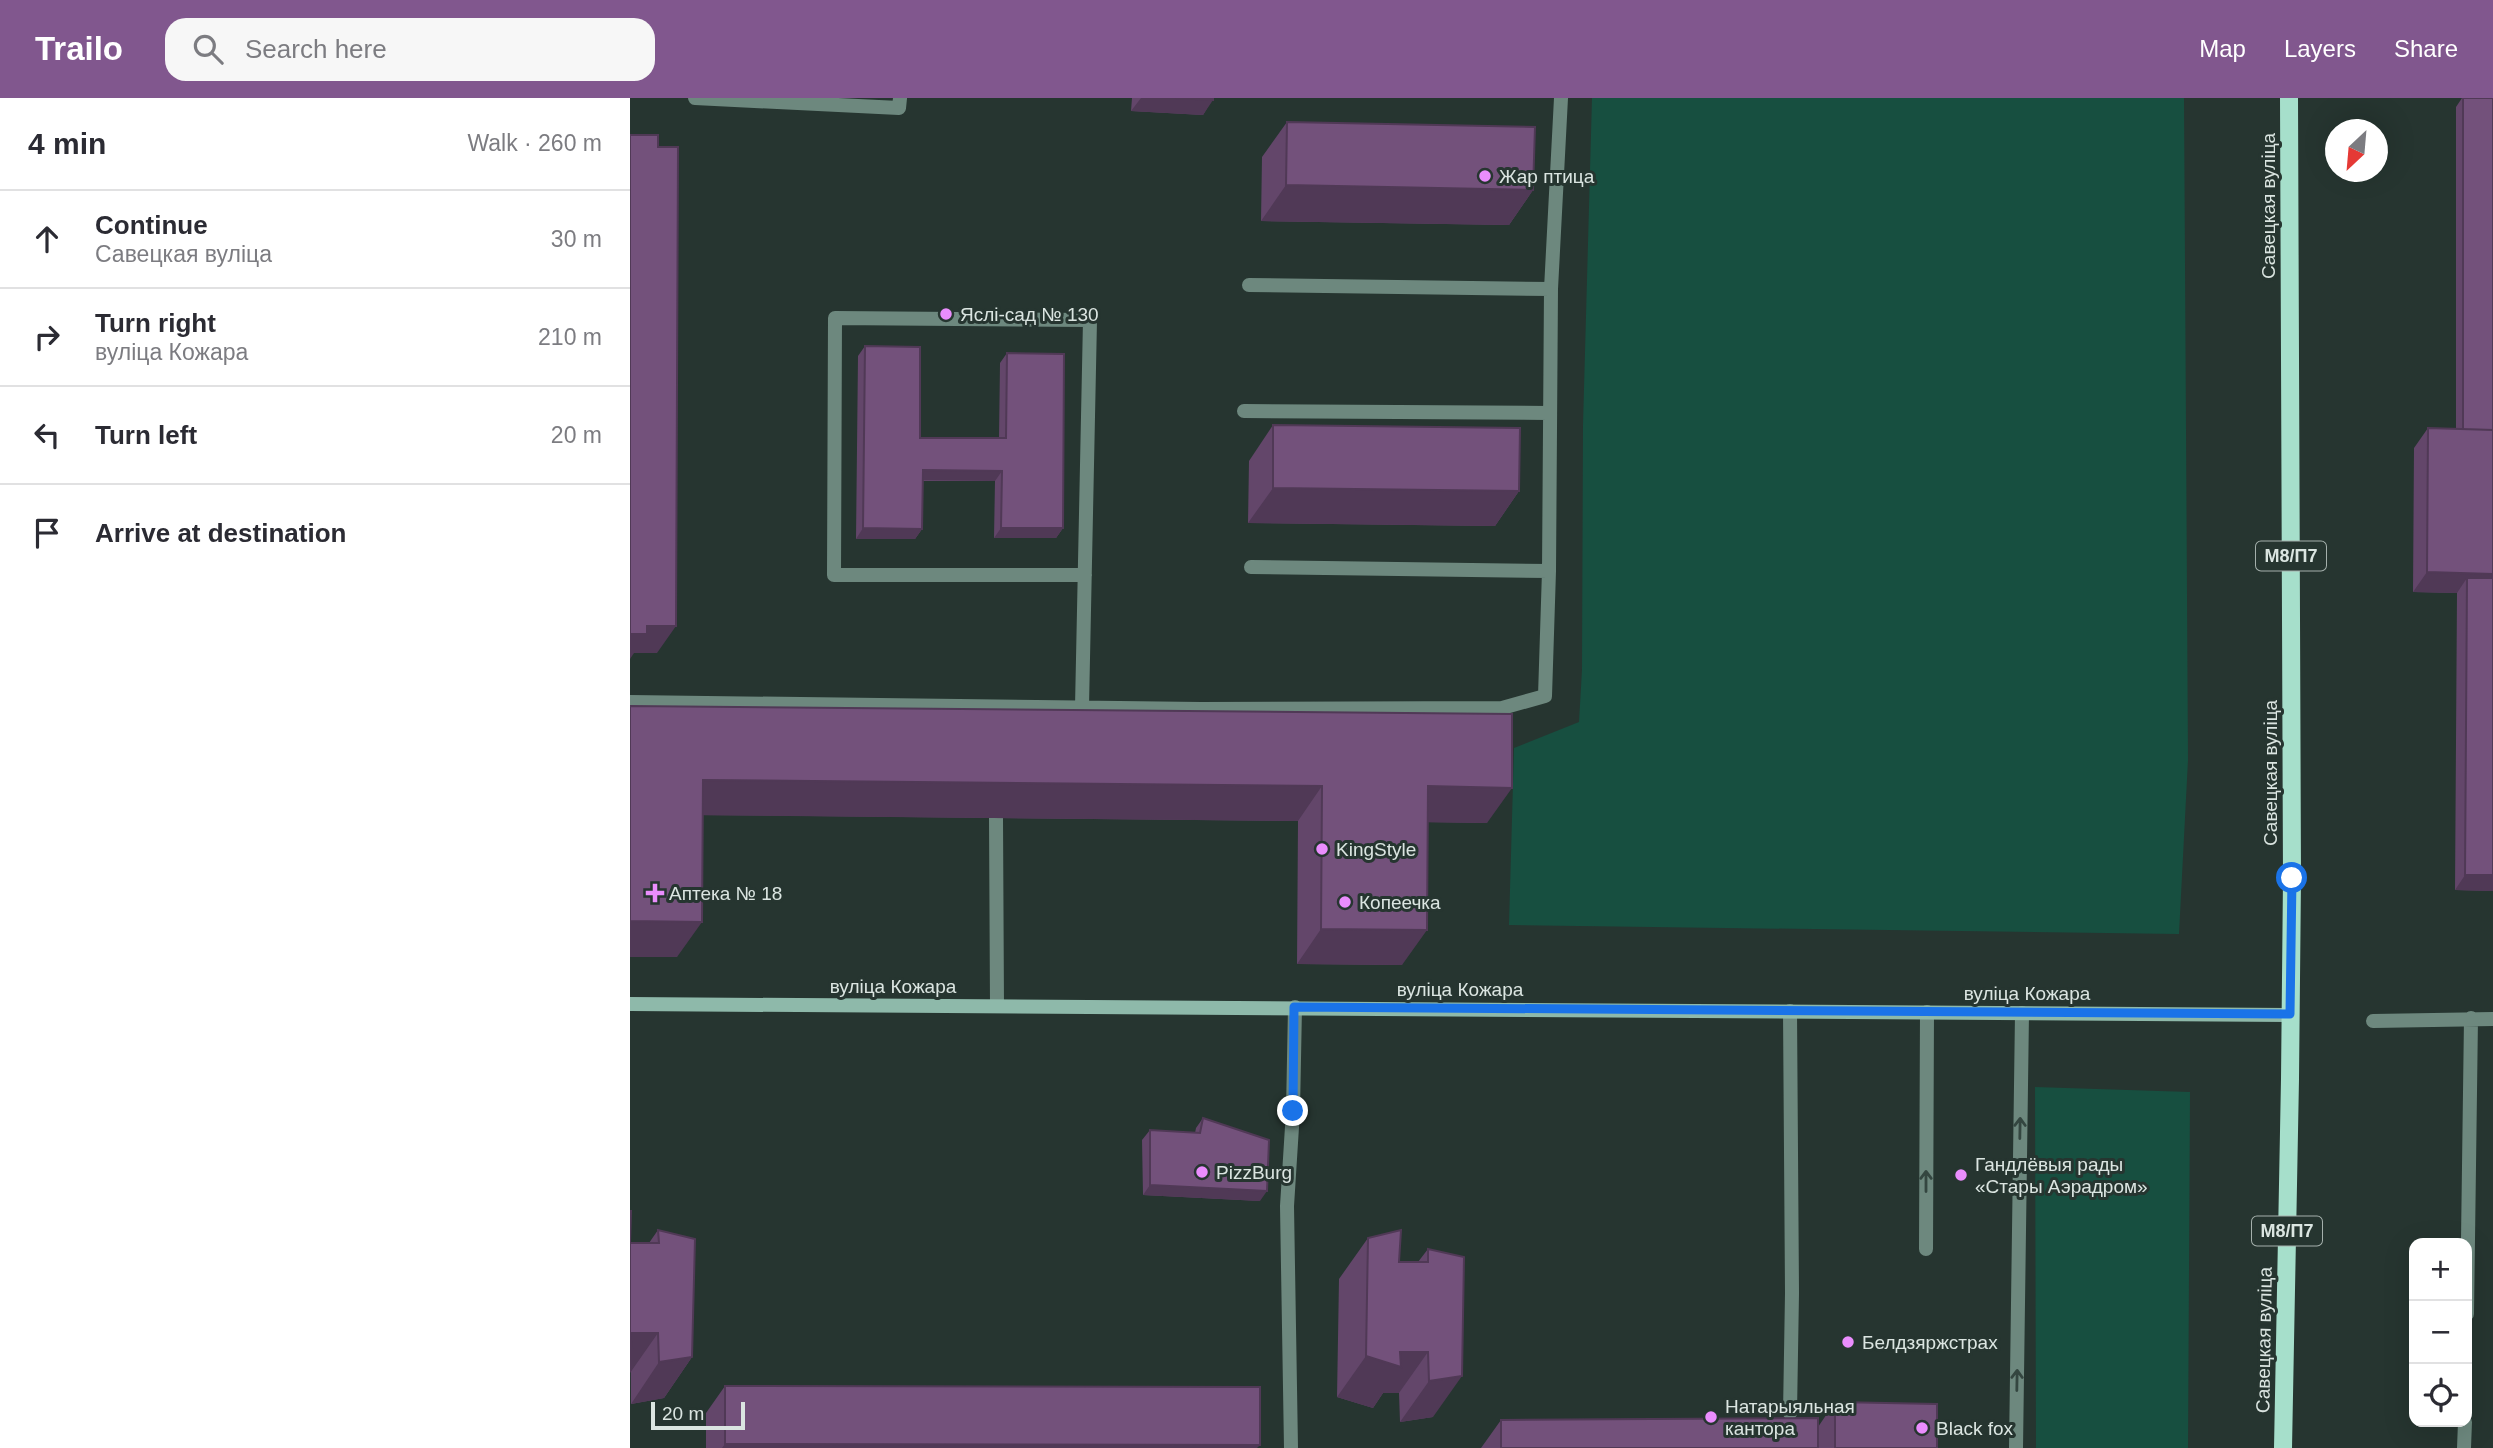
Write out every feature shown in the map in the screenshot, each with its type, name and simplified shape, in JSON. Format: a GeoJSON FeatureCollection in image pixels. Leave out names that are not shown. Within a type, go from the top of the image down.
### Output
{"type":"FeatureCollection","features":[{"type":"Feature","properties":{"kind":"main road","name":"Савецкая вуліца"},"geometry":{"type":"LineString","coordinates":[[2283,1448],[2292,850],[2289,98]]}},
{"type":"Feature","properties":{"kind":"main road","name":"вуліца Кожара"},"geometry":{"type":"LineString","coordinates":[[630,1004],[2290,1014]]}},
{"type":"Feature","properties":{"kind":"lane"},"geometry":{"type":"LineString","coordinates":[[695,98],[899,108],[900,98]]}},
{"type":"Feature","properties":{"kind":"lane"},"geometry":{"type":"LineString","coordinates":[[630,702],[996,712],[1082,707],[1502,708],[1545,696],[1549,570],[1551,289],[1561,98]]}},
{"type":"Feature","properties":{"kind":"lane"},"geometry":{"type":"LineString","coordinates":[[1249,285],[1551,289]]}},
{"type":"Feature","properties":{"kind":"lane"},"geometry":{"type":"LineString","coordinates":[[1082,707],[1085,575],[1090,320],[835,318],[834,575],[1085,575]]}},
{"type":"Feature","properties":{"kind":"lane"},"geometry":{"type":"LineString","coordinates":[[1244,411],[1549,414]]}},
{"type":"Feature","properties":{"kind":"lane"},"geometry":{"type":"LineString","coordinates":[[1251,567],[1549,570]]}},
{"type":"Feature","properties":{"kind":"lane"},"geometry":{"type":"LineString","coordinates":[[996,818],[997,1006]]}},
{"type":"Feature","properties":{"kind":"lane"},"geometry":{"type":"LineString","coordinates":[[1292,1448],[1287,1206],[1293,1111],[1294,1007]]}},
{"type":"Feature","properties":{"kind":"lane"},"geometry":{"type":"LineString","coordinates":[[1790,1011],[1790,1413]]}},
{"type":"Feature","properties":{"kind":"lane"},"geometry":{"type":"LineString","coordinates":[[1926,1249],[1927,1012]]}},
{"type":"Feature","properties":{"kind":"lane"},"geometry":{"type":"LineString","coordinates":[[2016,1448],[2022,1013]]}},
{"type":"Feature","properties":{"kind":"lane"},"geometry":{"type":"LineString","coordinates":[[2467,1301],[2471,1018]]}},
{"type":"Feature","properties":{"kind":"lane"},"geometry":{"type":"LineString","coordinates":[[2373,1021],[2493,1018]]}},
{"type":"Feature","properties":{"kind":"lane"},"geometry":{"type":"LineString","coordinates":[[2464,1448],[2465,1427]]}},
{"type":"Feature","properties":{"kind":"green space"},"geometry":{"type":"Polygon","coordinates":[[[1592,98],[2184,98],[2188,760],[2179,934],[1509,925],[1514,748],[1579,722],[1582,670],[1583,425],[1592,98]]]}},
{"type":"Feature","properties":{"kind":"green space"},"geometry":{"type":"Polygon","coordinates":[[[2035,1087],[2190,1092],[2188,1448],[2036,1448],[2035,1087]]]}},
{"type":"Feature","properties":{"kind":"building"},"geometry":{"type":"Polygon","coordinates":[[[1176,98],[1213,98],[1213,100],[1176,98]]]}},
{"type":"Feature","properties":{"kind":"building"},"geometry":{"type":"Polygon","coordinates":[[[2463,98],[2493,98],[2493,430],[2463,429],[2463,98]]]}},
{"type":"Feature","properties":{"kind":"building"},"geometry":{"type":"Polygon","coordinates":[[[1287,122],[1535,127],[1533,190],[1286,185],[1287,122]]]}},
{"type":"Feature","properties":{"kind":"building"},"geometry":{"type":"Polygon","coordinates":[[[630,135],[658,135],[658,147],[678,147],[676,626],[647,626],[647,634],[630,634],[630,135]]]}},
{"type":"Feature","properties":{"kind":"building"},"geometry":{"type":"Polygon","coordinates":[[[865,346],[920,347],[920,438],[1006,438],[1007,353],[1064,354],[1063,528],[1001,528],[1002,471],[923,470],[922,529],[863,528],[865,346]]]}},
{"type":"Feature","properties":{"kind":"building"},"geometry":{"type":"Polygon","coordinates":[[[1273,425],[1520,428],[1519,491],[1273,488],[1273,425]]]}},
{"type":"Feature","properties":{"kind":"building"},"geometry":{"type":"Polygon","coordinates":[[[2428,428],[2493,430],[2493,574],[2427,572],[2428,428]]]}},
{"type":"Feature","properties":{"kind":"building"},"geometry":{"type":"Polygon","coordinates":[[[2467,578],[2493,578],[2493,875],[2465,875],[2467,578]]]}},
{"type":"Feature","properties":{"kind":"building"},"geometry":{"type":"Polygon","coordinates":[[[630,706],[1512,714],[1512,788],[1428,786],[1427,930],[1321,929],[1322,786],[703,780],[702,922],[630,921],[630,706]]]}},
{"type":"Feature","properties":{"kind":"building","name":"PizzBurg"},"geometry":{"type":"Polygon","coordinates":[[[1203,1118],[1269,1140],[1267,1191],[1150,1185],[1150,1130],[1200,1133],[1203,1118]]]}},
{"type":"Feature","properties":{"kind":"building"},"geometry":{"type":"Polygon","coordinates":[[[658,1230],[695,1239],[692,1357],[659,1362],[658,1333],[630,1333],[630,1243],[659,1243],[658,1230]]]}},
{"type":"Feature","properties":{"kind":"building"},"geometry":{"type":"Polygon","coordinates":[[[1401,1230],[1399,1262],[1428,1262],[1428,1249],[1464,1257],[1462,1376],[1429,1381],[1428,1352],[1400,1352],[1401,1367],[1366,1356],[1368,1238],[1401,1230]]]}},
{"type":"Feature","properties":{"kind":"building"},"geometry":{"type":"Polygon","coordinates":[[[725,1386],[1260,1387],[1260,1445],[725,1444],[725,1386]]]}},
{"type":"Feature","properties":{"kind":"building"},"geometry":{"type":"Polygon","coordinates":[[[1835,1402],[1937,1404],[1937,1448],[1835,1448],[1835,1402]]]}},
{"type":"Feature","properties":{"kind":"building"},"geometry":{"type":"Polygon","coordinates":[[[1818,1418],[1818,1448],[1501,1448],[1501,1420],[1818,1418]]]}},
{"type":"Feature","properties":{"kind":"place","name":"Жар птица"},"geometry":{"type":"Point","coordinates":[1485,176]}},
{"type":"Feature","properties":{"kind":"place","name":"Яслі-сад № 130"},"geometry":{"type":"Point","coordinates":[946,314]}},
{"type":"Feature","properties":{"kind":"place","name":"KingStyle"},"geometry":{"type":"Point","coordinates":[1322,849]}},
{"type":"Feature","properties":{"kind":"place","name":"Аптека № 18"},"geometry":{"type":"Point","coordinates":[655,893]}},
{"type":"Feature","properties":{"kind":"place","name":"Копеечка"},"geometry":{"type":"Point","coordinates":[1345,902]}},
{"type":"Feature","properties":{"kind":"place","name":"PizzBurg"},"geometry":{"type":"Point","coordinates":[1202,1172]}},
{"type":"Feature","properties":{"kind":"place","name":"Гандлёвыя рады «Стары Аэрадром»"},"geometry":{"type":"Point","coordinates":[1961,1175]}},
{"type":"Feature","properties":{"kind":"place","name":"Белдзяржстрах"},"geometry":{"type":"Point","coordinates":[1848,1342]}},
{"type":"Feature","properties":{"kind":"place","name":"Натарыяльная кантора"},"geometry":{"type":"Point","coordinates":[1711,1417]}},
{"type":"Feature","properties":{"kind":"place","name":"Black fox"},"geometry":{"type":"Point","coordinates":[1922,1428]}},
{"type":"Feature","properties":{"kind":"route"},"geometry":{"type":"LineString","coordinates":[[1293,1111],[1294,1007],[2290,1014],[2292,878]]}}]}
